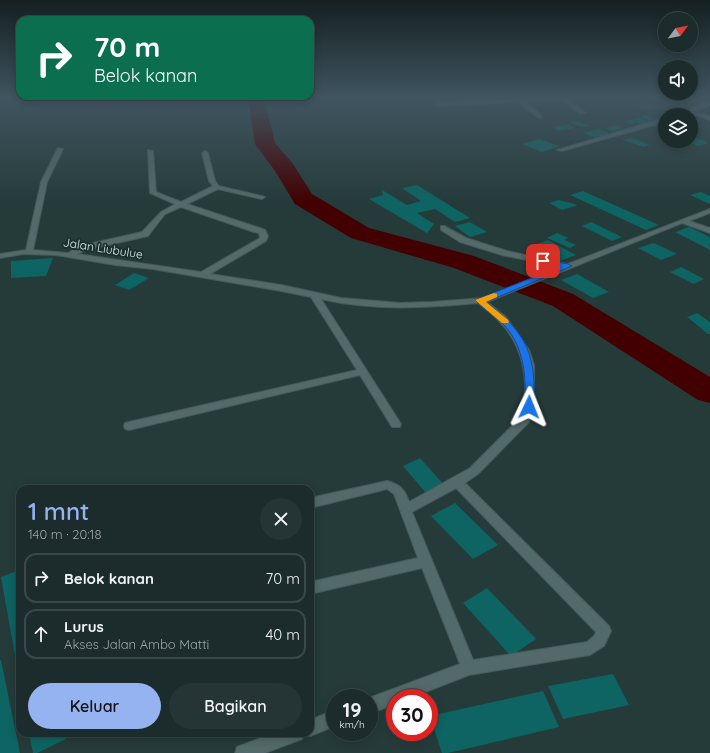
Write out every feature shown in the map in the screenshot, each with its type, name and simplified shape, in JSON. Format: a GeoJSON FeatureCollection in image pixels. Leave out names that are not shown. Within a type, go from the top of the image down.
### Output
{"type":"FeatureCollection","features":[{"type":"Feature","properties":{"kind":"street"},"geometry":{"type":"LineString","coordinates":[[560,150],[623,132]]}},
{"type":"Feature","properties":{"kind":"street"},"geometry":{"type":"LineString","coordinates":[[29,252],[44,182],[60,148]]}},
{"type":"Feature","properties":{"kind":"street"},"geometry":{"type":"LineString","coordinates":[[150,151],[153,194],[257,230],[262,232],[264,236],[263,239],[202,275]]}},
{"type":"Feature","properties":{"kind":"street"},"geometry":{"type":"LineString","coordinates":[[205,153],[212,181],[217,187]]}},
{"type":"Feature","properties":{"kind":"street"},"geometry":{"type":"LineString","coordinates":[[70,255],[83,248],[145,234],[150,231],[157,219],[163,213],[217,187],[262,197]]}},
{"type":"Feature","properties":{"kind":"street","name":"Jalan Liubulue"},"geometry":{"type":"LineString","coordinates":[[0,256],[29,252],[49,252],[115,264],[153,267],[281,288],[341,301],[400,306],[432,305],[485,300],[503,291],[544,277],[568,266],[710,211]]}},
{"type":"Feature","properties":{"kind":"street"},"geometry":{"type":"LineString","coordinates":[[682,221],[700,226],[710,231]]}},
{"type":"Feature","properties":{"kind":"street"},"geometry":{"type":"LineString","coordinates":[[444,228],[463,240],[498,250],[568,266]]}},
{"type":"Feature","properties":{"kind":"street"},"geometry":{"type":"LineString","coordinates":[[315,296],[396,424]]}},
{"type":"Feature","properties":{"kind":"street"},"geometry":{"type":"LineString","coordinates":[[406,510],[474,471],[509,434],[525,420],[529,407],[530,384],[529,365],[524,350],[503,319],[479,300]]}},
{"type":"Feature","properties":{"kind":"street"},"geometry":{"type":"LineString","coordinates":[[129,426],[362,372]]}},
{"type":"Feature","properties":{"kind":"street"},"geometry":{"type":"LineString","coordinates":[[378,703],[469,668],[590,648],[600,641],[604,631],[540,564],[457,482]]}},
{"type":"Feature","properties":{"kind":"street"},"geometry":{"type":"LineString","coordinates":[[314,502],[387,485],[395,487],[400,492],[426,562],[469,668]]}},
{"type":"Feature","properties":{"kind":"street"},"geometry":{"type":"LineString","coordinates":[[314,587],[426,562]]}},
{"type":"Feature","properties":{"kind":"street"},"geometry":{"type":"LineString","coordinates":[[314,726],[326,722]]}},
{"type":"Feature","properties":{"kind":"street"},"geometry":{"type":"LineString","coordinates":[[243,753],[285,737]]}},
{"type":"Feature","properties":{"kind":"building"},"geometry":{"type":"Polygon","coordinates":[[[607,132],[611,134],[595,137],[583,133],[607,132]]]}},
{"type":"Feature","properties":{"kind":"building"},"geometry":{"type":"Polygon","coordinates":[[[631,138],[650,145],[643,147],[624,140],[631,138]]]}},
{"type":"Feature","properties":{"kind":"building"},"geometry":{"type":"Polygon","coordinates":[[[539,139],[559,146],[542,152],[522,144],[539,139]]]}},
{"type":"Feature","properties":{"kind":"building"},"geometry":{"type":"Polygon","coordinates":[[[698,139],[709,143],[698,146],[698,139]]]}},
{"type":"Feature","properties":{"kind":"building"},"geometry":{"type":"Polygon","coordinates":[[[417,185],[470,218],[455,222],[435,209],[417,213],[434,224],[427,233],[369,199],[383,195],[382,190],[407,205],[421,201],[402,188],[417,185]]]}},
{"type":"Feature","properties":{"kind":"building"},"geometry":{"type":"Polygon","coordinates":[[[583,191],[659,225],[646,230],[570,195],[583,191]]]}},
{"type":"Feature","properties":{"kind":"building"},"geometry":{"type":"Polygon","coordinates":[[[701,192],[710,196],[710,204],[690,195],[701,192]]]}},
{"type":"Feature","properties":{"kind":"building"},"geometry":{"type":"Polygon","coordinates":[[[559,200],[578,205],[562,210],[549,203],[559,200]]]}},
{"type":"Feature","properties":{"kind":"building"},"geometry":{"type":"Polygon","coordinates":[[[470,222],[487,232],[470,237],[455,226],[470,222]]]}},
{"type":"Feature","properties":{"kind":"building"},"geometry":{"type":"Polygon","coordinates":[[[591,222],[622,237],[612,241],[582,226],[591,222]]]}},
{"type":"Feature","properties":{"kind":"building"},"geometry":{"type":"Polygon","coordinates":[[[689,227],[710,237],[710,250],[675,232],[689,227]]]}},
{"type":"Feature","properties":{"kind":"building"},"geometry":{"type":"Polygon","coordinates":[[[557,233],[568,238],[564,240],[576,245],[570,248],[547,238],[557,233]]]}},
{"type":"Feature","properties":{"kind":"building"},"geometry":{"type":"Polygon","coordinates":[[[548,240],[576,255],[560,261],[532,246],[548,240]]]}},
{"type":"Feature","properties":{"kind":"building"},"geometry":{"type":"Polygon","coordinates":[[[654,243],[677,254],[661,260],[638,248],[654,243]]]}},
{"type":"Feature","properties":{"kind":"building"},"geometry":{"type":"Polygon","coordinates":[[[53,258],[46,276],[11,278],[11,261],[53,258]]]}},
{"type":"Feature","properties":{"kind":"building"},"geometry":{"type":"Polygon","coordinates":[[[681,267],[704,279],[694,284],[670,272],[681,267]]]}},
{"type":"Feature","properties":{"kind":"building"},"geometry":{"type":"Polygon","coordinates":[[[134,273],[149,278],[129,290],[115,285],[134,273]]]}},
{"type":"Feature","properties":{"kind":"building"},"geometry":{"type":"Polygon","coordinates":[[[577,274],[609,292],[593,298],[561,280],[577,274]]]}},
{"type":"Feature","properties":{"kind":"building"},"geometry":{"type":"Polygon","coordinates":[[[697,313],[710,322],[710,334],[687,317],[697,313]]]}},
{"type":"Feature","properties":{"kind":"building"},"geometry":{"type":"Polygon","coordinates":[[[420,458],[444,485],[426,493],[403,466],[420,458]]]}},
{"type":"Feature","properties":{"kind":"building"},"geometry":{"type":"Polygon","coordinates":[[[455,503],[498,545],[473,559],[431,516],[455,503]]]}},
{"type":"Feature","properties":{"kind":"building"},"geometry":{"type":"Polygon","coordinates":[[[16,571],[16,661],[1,577],[16,571]]]}},
{"type":"Feature","properties":{"kind":"building"},"geometry":{"type":"Polygon","coordinates":[[[487,588],[536,639],[511,656],[463,603],[487,588]]]}},
{"type":"Feature","properties":{"kind":"building"},"geometry":{"type":"Polygon","coordinates":[[[0,660],[1,660],[20,753],[0,753],[0,660]]]}},
{"type":"Feature","properties":{"kind":"building"},"geometry":{"type":"Polygon","coordinates":[[[613,674],[629,705],[563,719],[548,686],[613,674]]]}},
{"type":"Feature","properties":{"kind":"building"},"geometry":{"type":"Polygon","coordinates":[[[543,691],[559,727],[448,753],[442,753],[438,741],[438,714],[543,691]]]}},
{"type":"Feature","properties":{"kind":"building"},"geometry":{"type":"Polygon","coordinates":[[[30,737],[66,737],[66,739],[37,753],[33,753],[30,737]]]}},
{"type":"Feature","properties":{"kind":"waterway"},"geometry":{"type":"LineString","coordinates":[[263,132],[265,144],[285,169],[303,199],[360,233],[464,262],[563,300],[710,392]]}},
{"type":"Feature","properties":{"kind":"slow traffic"},"geometry":{"type":"LineString","coordinates":[[494,295],[485,300],[479,300],[505,322]]}},
{"type":"Feature","properties":{"kind":"route"},"geometry":{"type":"LineString","coordinates":[[529,407],[529,365],[524,350],[503,319],[479,300],[485,300],[503,291],[544,277],[568,266],[543,261]]}}]}
